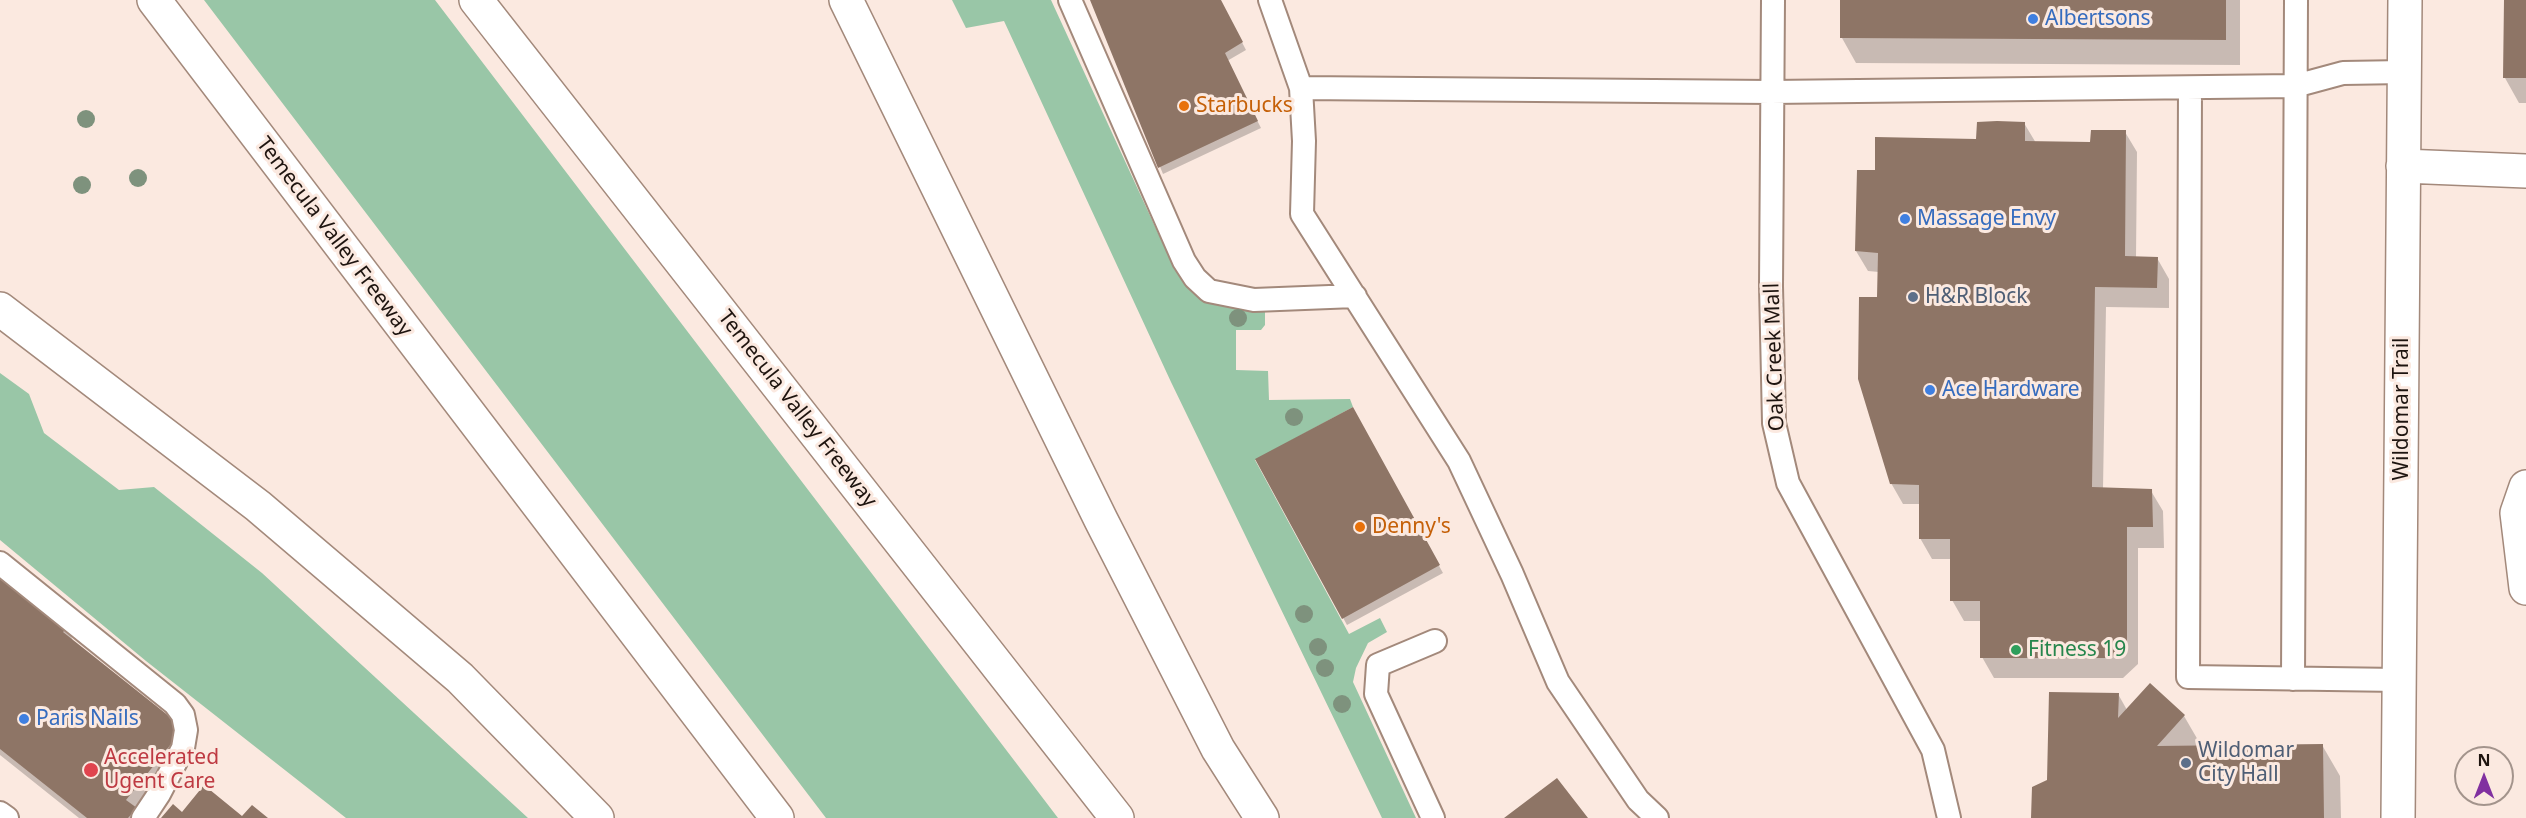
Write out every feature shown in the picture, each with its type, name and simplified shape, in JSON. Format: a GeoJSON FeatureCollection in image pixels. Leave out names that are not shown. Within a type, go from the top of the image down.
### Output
{"type":"FeatureCollection","features":[{"type":"Feature","properties":{"kind":"main road","name":"Temecula Valley Freeway"},"geometry":{"type":"LineString","coordinates":[[154,0],[777,818]]}},
{"type":"Feature","properties":{"kind":"main road","name":"Temecula Valley Freeway"},"geometry":{"type":"LineString","coordinates":[[476,0],[1117,818]]}},
{"type":"Feature","properties":{"kind":"main road"},"geometry":{"type":"LineString","coordinates":[[846,0],[1101,520],[1218,748],[1262,818]]}},
{"type":"Feature","properties":{"kind":"main road","name":"Wildomar Trail"},"geometry":{"type":"LineString","coordinates":[[2398,818],[2405,0]]}},
{"type":"Feature","properties":{"kind":"main road"},"geometry":{"type":"LineString","coordinates":[[2403,166],[2526,171]]}},
{"type":"Feature","properties":{"kind":"main road"},"geometry":{"type":"LineString","coordinates":[[0,309],[258,506],[311,550],[460,678],[597,818]]}},
{"type":"Feature","properties":{"kind":"main road"},"geometry":{"type":"LineString","coordinates":[[2526,487],[2517,513],[2526,588]]}},
{"type":"Feature","properties":{"kind":"lane"},"geometry":{"type":"LineString","coordinates":[[1070,0],[1184,261],[1195,278],[1209,291],[1254,300],[1355,296]]}},
{"type":"Feature","properties":{"kind":"lane"},"geometry":{"type":"LineString","coordinates":[[1270,0],[1301,88],[1304,141],[1302,214],[1459,461],[1512,574],[1558,682],[1638,800],[1657,818]]}},
{"type":"Feature","properties":{"kind":"lane","name":"Oak Creek Mall"},"geometry":{"type":"LineString","coordinates":[[1773,0],[1771,92],[1774,423],[1788,483],[1933,750],[1949,818]]}},
{"type":"Feature","properties":{"kind":"lane"},"geometry":{"type":"LineString","coordinates":[[2293,679],[2296,0]]}},
{"type":"Feature","properties":{"kind":"lane"},"geometry":{"type":"LineString","coordinates":[[1301,88],[1771,92],[2190,88],[2295,86],[2343,73],[2404,72]]}},
{"type":"Feature","properties":{"kind":"lane"},"geometry":{"type":"LineString","coordinates":[[2190,88],[2188,677],[2399,680]]}},
{"type":"Feature","properties":{"kind":"lane"},"geometry":{"type":"LineString","coordinates":[[0,563],[175,704],[183,715],[186,730],[183,748],[159,794],[142,818]]}},
{"type":"Feature","properties":{"kind":"lane"},"geometry":{"type":"LineString","coordinates":[[1433,818],[1376,694],[1378,665],[1435,641]]}},
{"type":"Feature","properties":{"kind":"lane"},"geometry":{"type":"LineString","coordinates":[[0,813],[7,818]]}},
{"type":"Feature","properties":{"kind":"green space"},"geometry":{"type":"Polygon","coordinates":[[[204,0],[435,0],[1058,818],[826,818],[204,0]]]}},
{"type":"Feature","properties":{"kind":"green space"},"geometry":{"type":"Polygon","coordinates":[[[952,0],[1051,0],[1175,270],[1188,284],[1260,306],[1265,311],[1265,325],[1261,330],[1236,330],[1236,370],[1268,371],[1269,400],[1350,399],[1353,407],[1255,460],[1349,634],[1380,618],[1387,632],[1368,643],[1356,668],[1353,682],[1416,818],[1382,818],[1171,382],[1004,21],[966,28],[952,0]]]}},
{"type":"Feature","properties":{"kind":"green space"},"geometry":{"type":"Polygon","coordinates":[[[0,373],[29,394],[44,433],[119,490],[154,487],[262,573],[528,818],[346,818],[146,661],[0,540],[0,373]]]}},
{"type":"Feature","properties":{"kind":"building"},"geometry":{"type":"Polygon","coordinates":[[[1090,0],[1221,0],[1243,42],[1225,53],[1258,121],[1158,168],[1090,0]]]}},
{"type":"Feature","properties":{"kind":"building","name":"Albertsons"},"geometry":{"type":"Polygon","coordinates":[[[1840,0],[2226,0],[2226,40],[1840,38],[1840,0]]]}},
{"type":"Feature","properties":{"kind":"building"},"geometry":{"type":"Polygon","coordinates":[[[2504,0],[2526,0],[2526,78],[2503,78],[2504,0]]]}},
{"type":"Feature","properties":{"kind":"building"},"geometry":{"type":"Polygon","coordinates":[[[1977,122],[2025,122],[2025,141],[2090,142],[2091,130],[2126,130],[2125,256],[2158,257],[2157,288],[2095,287],[2092,487],[2152,489],[2153,527],[2127,527],[2127,643],[2111,658],[1980,658],[1980,601],[1950,601],[1950,539],[1919,539],[1919,485],[1890,484],[1858,379],[1859,297],[1877,297],[1878,253],[1855,251],[1857,170],[1875,170],[1875,137],[1976,139],[1977,122]]]}},
{"type":"Feature","properties":{"kind":"building"},"geometry":{"type":"Polygon","coordinates":[[[1353,407],[1440,565],[1342,619],[1255,459],[1353,407]]]}},
{"type":"Feature","properties":{"kind":"building"},"geometry":{"type":"Polygon","coordinates":[[[4,575],[69,626],[63,632],[184,728],[126,800],[137,808],[128,818],[87,818],[0,749],[0,580],[4,575]]]}},
{"type":"Feature","properties":{"kind":"building","name":"Wildomar City Hall"},"geometry":{"type":"Polygon","coordinates":[[[2150,683],[2185,715],[2157,746],[2323,744],[2324,818],[2031,818],[2032,787],[2047,780],[2049,692],[2119,693],[2118,718],[2150,683]]]}},
{"type":"Feature","properties":{"kind":"building"},"geometry":{"type":"Polygon","coordinates":[[[1557,778],[1588,818],[1504,818],[1557,778]]]}},
{"type":"Feature","properties":{"kind":"building"},"geometry":{"type":"Polygon","coordinates":[[[204,785],[242,816],[252,805],[268,818],[161,818],[173,804],[182,812],[204,785]]]}},
{"type":"Feature","properties":{"kind":"place","name":"Albertsons"},"geometry":{"type":"Point","coordinates":[2033,19]}},
{"type":"Feature","properties":{"kind":"place","name":"Starbucks"},"geometry":{"type":"Point","coordinates":[1184,106]}},
{"type":"Feature","properties":{"kind":"place","name":"Massage Envy"},"geometry":{"type":"Point","coordinates":[1905,219]}},
{"type":"Feature","properties":{"kind":"place","name":"H&R Block"},"geometry":{"type":"Point","coordinates":[1913,297]}},
{"type":"Feature","properties":{"kind":"place","name":"Ace Hardware"},"geometry":{"type":"Point","coordinates":[1930,390]}},
{"type":"Feature","properties":{"kind":"place","name":"Denny's"},"geometry":{"type":"Point","coordinates":[1360,527]}},
{"type":"Feature","properties":{"kind":"place","name":"Fitness 19"},"geometry":{"type":"Point","coordinates":[2016,650]}},
{"type":"Feature","properties":{"kind":"place","name":"Paris Nails"},"geometry":{"type":"Point","coordinates":[24,719]}},
{"type":"Feature","properties":{"kind":"place","name":"Wildomar City Hall"},"geometry":{"type":"Point","coordinates":[2186,763]}},
{"type":"Feature","properties":{"kind":"place","name":"Accelerated Ugent Care"},"geometry":{"type":"Point","coordinates":[91,770]}}]}
